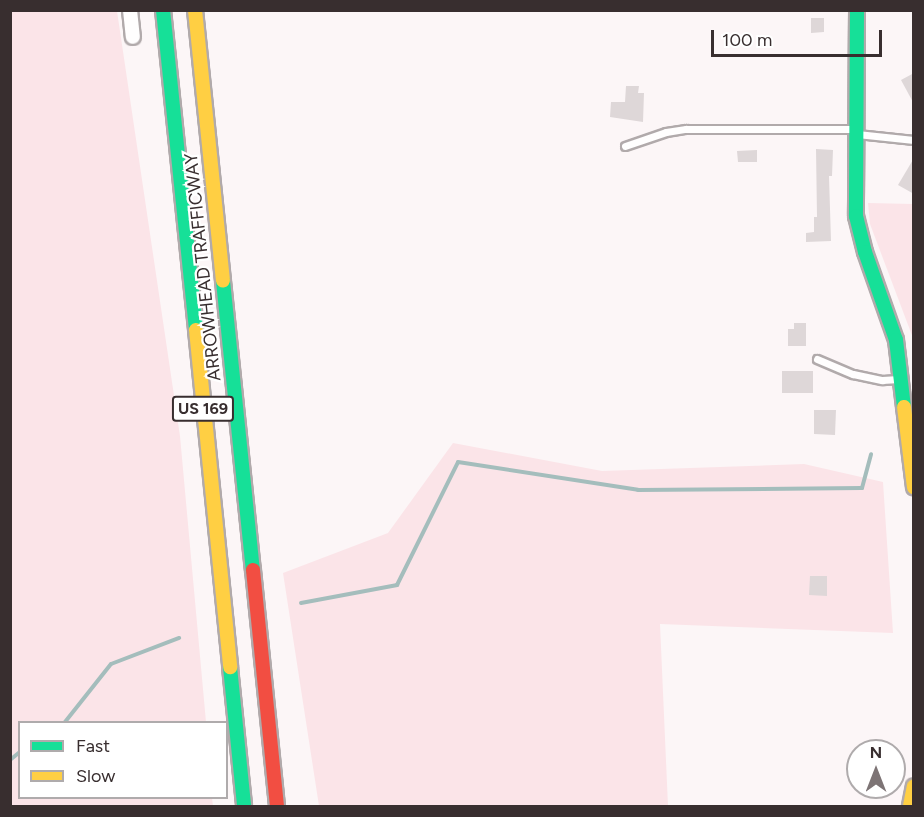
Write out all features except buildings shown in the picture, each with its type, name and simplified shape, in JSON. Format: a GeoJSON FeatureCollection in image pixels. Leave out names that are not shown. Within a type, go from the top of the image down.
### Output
{"type":"FeatureCollection","features":[{"type":"Feature","properties":{"kind":"main road","name":"ARROWHEAD TRAFFICWAY"},"geometry":{"type":"LineString","coordinates":[[163,10],[244,807]]}},
{"type":"Feature","properties":{"kind":"main road","name":"ARROWHEAD TRAFFICWAY"},"geometry":{"type":"LineString","coordinates":[[195,10],[277,807]]}},
{"type":"Feature","properties":{"kind":"main road"},"geometry":{"type":"LineString","coordinates":[[856,10],[856,216],[865,252],[896,340],[914,487]]}},
{"type":"Feature","properties":{"kind":"main road"},"geometry":{"type":"LineString","coordinates":[[910,807],[914,786]]}},
{"type":"Feature","properties":{"kind":"street"},"geometry":{"type":"LineString","coordinates":[[130,10],[133,37]]}},
{"type":"Feature","properties":{"kind":"lane"},"geometry":{"type":"LineString","coordinates":[[625,146],[666,132],[686,129],[855,131],[914,140]]}},
{"type":"Feature","properties":{"kind":"lane"},"geometry":{"type":"LineString","coordinates":[[817,359],[853,374],[882,380],[901,379]]}},
{"type":"Feature","properties":{"kind":"shaded area"},"geometry":{"type":"Polygon","coordinates":[[[10,11],[117,11],[180,436],[206,721],[18,721],[18,799],[212,799],[213,806],[11,806],[10,11]]]}},
{"type":"Feature","properties":{"kind":"shaded area"},"geometry":{"type":"Polygon","coordinates":[[[868,203],[913,204],[913,338],[870,224],[868,203]]]}},
{"type":"Feature","properties":{"kind":"shaded area"},"geometry":{"type":"Polygon","coordinates":[[[453,443],[602,471],[804,464],[883,482],[893,633],[660,624],[668,806],[319,806],[283,573],[388,533],[453,443]]]}},
{"type":"Feature","properties":{"kind":"waterway"},"geometry":{"type":"LineString","coordinates":[[301,603],[397,585],[458,462],[638,490],[862,488],[871,454]]}},
{"type":"Feature","properties":{"kind":"waterway"},"geometry":{"type":"LineString","coordinates":[[66,721],[111,664],[179,638]]}},
{"type":"Feature","properties":{"kind":"waterway"},"geometry":{"type":"LineString","coordinates":[[10,760],[18,754]]}},
{"type":"Feature","properties":{"kind":"traffic: fast"},"geometry":{"type":"LineString","coordinates":[[163,10],[196,330]]}},
{"type":"Feature","properties":{"kind":"traffic: fast"},"geometry":{"type":"LineString","coordinates":[[857,10],[856,216],[865,252],[896,340],[904,407]]}},
{"type":"Feature","properties":{"kind":"traffic: fast"},"geometry":{"type":"LineString","coordinates":[[223,281],[253,570]]}},
{"type":"Feature","properties":{"kind":"traffic: fast"},"geometry":{"type":"LineString","coordinates":[[230,667],[244,806]]}},
{"type":"Feature","properties":{"kind":"traffic: slow"},"geometry":{"type":"LineString","coordinates":[[195,10],[223,281]]}},
{"type":"Feature","properties":{"kind":"traffic: slow"},"geometry":{"type":"LineString","coordinates":[[196,330],[230,667]]}},
{"type":"Feature","properties":{"kind":"traffic: slow"},"geometry":{"type":"LineString","coordinates":[[904,407],[914,487]]}},
{"type":"Feature","properties":{"kind":"traffic: slow"},"geometry":{"type":"LineString","coordinates":[[910,806],[914,786]]}},
{"type":"Feature","properties":{"kind":"traffic: jam"},"geometry":{"type":"LineString","coordinates":[[253,570],[277,806]]}}]}
